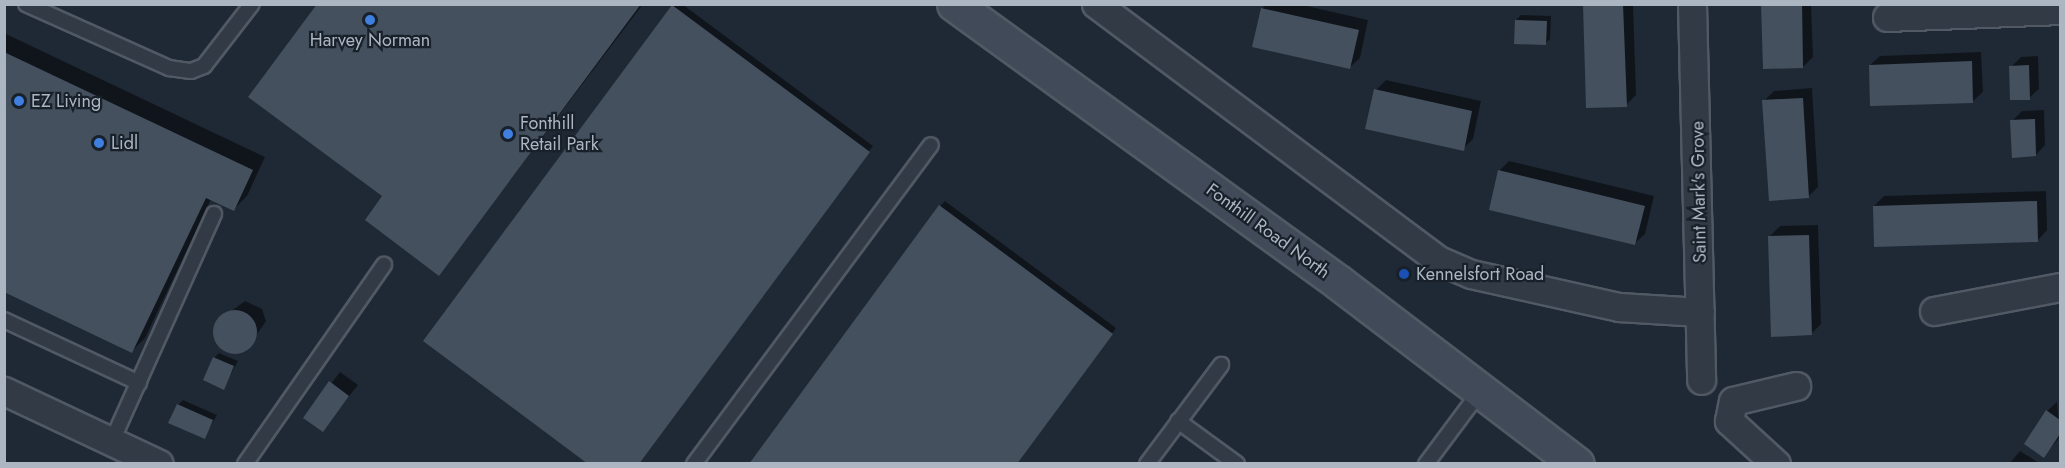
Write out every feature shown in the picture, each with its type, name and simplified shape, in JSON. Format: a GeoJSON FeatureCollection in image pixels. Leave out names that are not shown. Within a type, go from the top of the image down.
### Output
{"type":"FeatureCollection","features":[{"type":"Feature","properties":{"kind":"main road","name":"Fonthill Road North"},"geometry":{"type":"LineString","coordinates":[[954,4],[1338,282],[1479,393],[1577,464]]}},
{"type":"Feature","properties":{"kind":"street"},"geometry":{"type":"LineString","coordinates":[[1096,4],[1438,260],[1471,274],[1659,314],[1700,312]]}},
{"type":"Feature","properties":{"kind":"street","name":"Saint Mark's Grove"},"geometry":{"type":"LineString","coordinates":[[1692,4],[1701,380]]}},
{"type":"Feature","properties":{"kind":"street"},"geometry":{"type":"LineString","coordinates":[[1887,17],[2061,10]]}},
{"type":"Feature","properties":{"kind":"street"},"geometry":{"type":"LineString","coordinates":[[1934,311],[2061,287]]}},
{"type":"Feature","properties":{"kind":"street"},"geometry":{"type":"LineString","coordinates":[[1776,464],[1729,421],[1733,401],[1796,386]]}},
{"type":"Feature","properties":{"kind":"street"},"geometry":{"type":"LineString","coordinates":[[4,391],[159,464]]}},
{"type":"Feature","properties":{"kind":"lane"},"geometry":{"type":"LineString","coordinates":[[26,4],[170,68],[191,71],[204,66],[252,4]]}},
{"type":"Feature","properties":{"kind":"lane"},"geometry":{"type":"LineString","coordinates":[[694,464],[931,145]]}},
{"type":"Feature","properties":{"kind":"lane"},"geometry":{"type":"LineString","coordinates":[[112,441],[214,214]]}},
{"type":"Feature","properties":{"kind":"lane"},"geometry":{"type":"LineString","coordinates":[[245,464],[384,265]]}},
{"type":"Feature","properties":{"kind":"lane"},"geometry":{"type":"LineString","coordinates":[[4,320],[140,383]]}},
{"type":"Feature","properties":{"kind":"lane"},"geometry":{"type":"LineString","coordinates":[[1147,464],[1221,365]]}},
{"type":"Feature","properties":{"kind":"lane"},"geometry":{"type":"LineString","coordinates":[[1426,464],[1479,393]]}},
{"type":"Feature","properties":{"kind":"lane"},"geometry":{"type":"LineString","coordinates":[[1178,421],[1237,464]]}},
{"type":"Feature","properties":{"kind":"building"},"geometry":{"type":"Polygon","coordinates":[[[317,4],[641,4],[439,276],[365,220],[382,196],[248,97],[317,4]]]}},
{"type":"Feature","properties":{"kind":"building"},"geometry":{"type":"Polygon","coordinates":[[[1583,4],[1623,4],[1627,107],[1586,108],[1583,4]]]}},
{"type":"Feature","properties":{"kind":"building"},"geometry":{"type":"Polygon","coordinates":[[[1761,4],[1802,4],[1803,68],[1763,69],[1761,4]]]}},
{"type":"Feature","properties":{"kind":"building"},"geometry":{"type":"Polygon","coordinates":[[[672,5],[870,152],[639,464],[588,464],[423,341],[672,5]]]}},
{"type":"Feature","properties":{"kind":"building"},"geometry":{"type":"Polygon","coordinates":[[[1261,8],[1359,30],[1350,69],[1252,47],[1261,8]]]}},
{"type":"Feature","properties":{"kind":"building"},"geometry":{"type":"Polygon","coordinates":[[[1515,20],[1547,21],[1546,45],[1514,44],[1515,20]]]}},
{"type":"Feature","properties":{"kind":"building"},"geometry":{"type":"Polygon","coordinates":[[[4,52],[253,170],[234,211],[206,198],[132,353],[4,292],[4,52]]]}},
{"type":"Feature","properties":{"kind":"building"},"geometry":{"type":"Polygon","coordinates":[[[1972,61],[1973,103],[1870,106],[1869,65],[1972,61]]]}},
{"type":"Feature","properties":{"kind":"building"},"geometry":{"type":"Polygon","coordinates":[[[2029,65],[2030,100],[2010,100],[2009,66],[2029,65]]]}},
{"type":"Feature","properties":{"kind":"building"},"geometry":{"type":"Polygon","coordinates":[[[1374,89],[1472,111],[1464,151],[1365,129],[1374,89]]]}},
{"type":"Feature","properties":{"kind":"building"},"geometry":{"type":"Polygon","coordinates":[[[1803,98],[1809,198],[1769,201],[1762,100],[1803,98]]]}},
{"type":"Feature","properties":{"kind":"building"},"geometry":{"type":"Polygon","coordinates":[[[2035,119],[2036,156],[2012,158],[2010,120],[2035,119]]]}},
{"type":"Feature","properties":{"kind":"building"},"geometry":{"type":"Polygon","coordinates":[[[1498,170],[1645,206],[1635,245],[1489,210],[1498,170]]]}},
{"type":"Feature","properties":{"kind":"building"},"geometry":{"type":"Polygon","coordinates":[[[2037,201],[2038,242],[1874,247],[1873,206],[2037,201]]]}},
{"type":"Feature","properties":{"kind":"building"},"geometry":{"type":"Polygon","coordinates":[[[939,205],[1113,334],[1017,464],[749,464],[939,205]]]}},
{"type":"Feature","properties":{"kind":"building"},"geometry":{"type":"Polygon","coordinates":[[[1809,235],[1812,335],[1771,337],[1768,236],[1809,235]]]}},
{"type":"Feature","properties":{"kind":"building"},"geometry":{"type":"Polygon","coordinates":[[[235,310],[251,316],[257,332],[251,348],[235,354],[219,348],[213,332],[219,316],[235,310]]]}},
{"type":"Feature","properties":{"kind":"building"},"geometry":{"type":"Polygon","coordinates":[[[213,357],[234,366],[224,390],[203,380],[213,357]]]}},
{"type":"Feature","properties":{"kind":"building"},"geometry":{"type":"Polygon","coordinates":[[[329,381],[349,396],[323,432],[303,418],[329,381]]]}},
{"type":"Feature","properties":{"kind":"building"},"geometry":{"type":"Polygon","coordinates":[[[177,404],[213,420],[205,439],[168,423],[177,404]]]}},
{"type":"Feature","properties":{"kind":"building"},"geometry":{"type":"Polygon","coordinates":[[[2046,410],[2060,420],[2060,434],[2044,458],[2024,444],[2046,410]]]}},
{"type":"Feature","properties":{"kind":"place","name":"Harvey Norman"},"geometry":{"type":"Point","coordinates":[370,20]}},
{"type":"Feature","properties":{"kind":"place","name":"EZ Living"},"geometry":{"type":"Point","coordinates":[19,101]}},
{"type":"Feature","properties":{"kind":"place","name":"Fonthill Retail Park"},"geometry":{"type":"Point","coordinates":[508,134]}},
{"type":"Feature","properties":{"kind":"place","name":"Lidl"},"geometry":{"type":"Point","coordinates":[99,143]}},
{"type":"Feature","properties":{"kind":"place","name":"Kennelsfort Road"},"geometry":{"type":"Point","coordinates":[1404,274]}}]}
